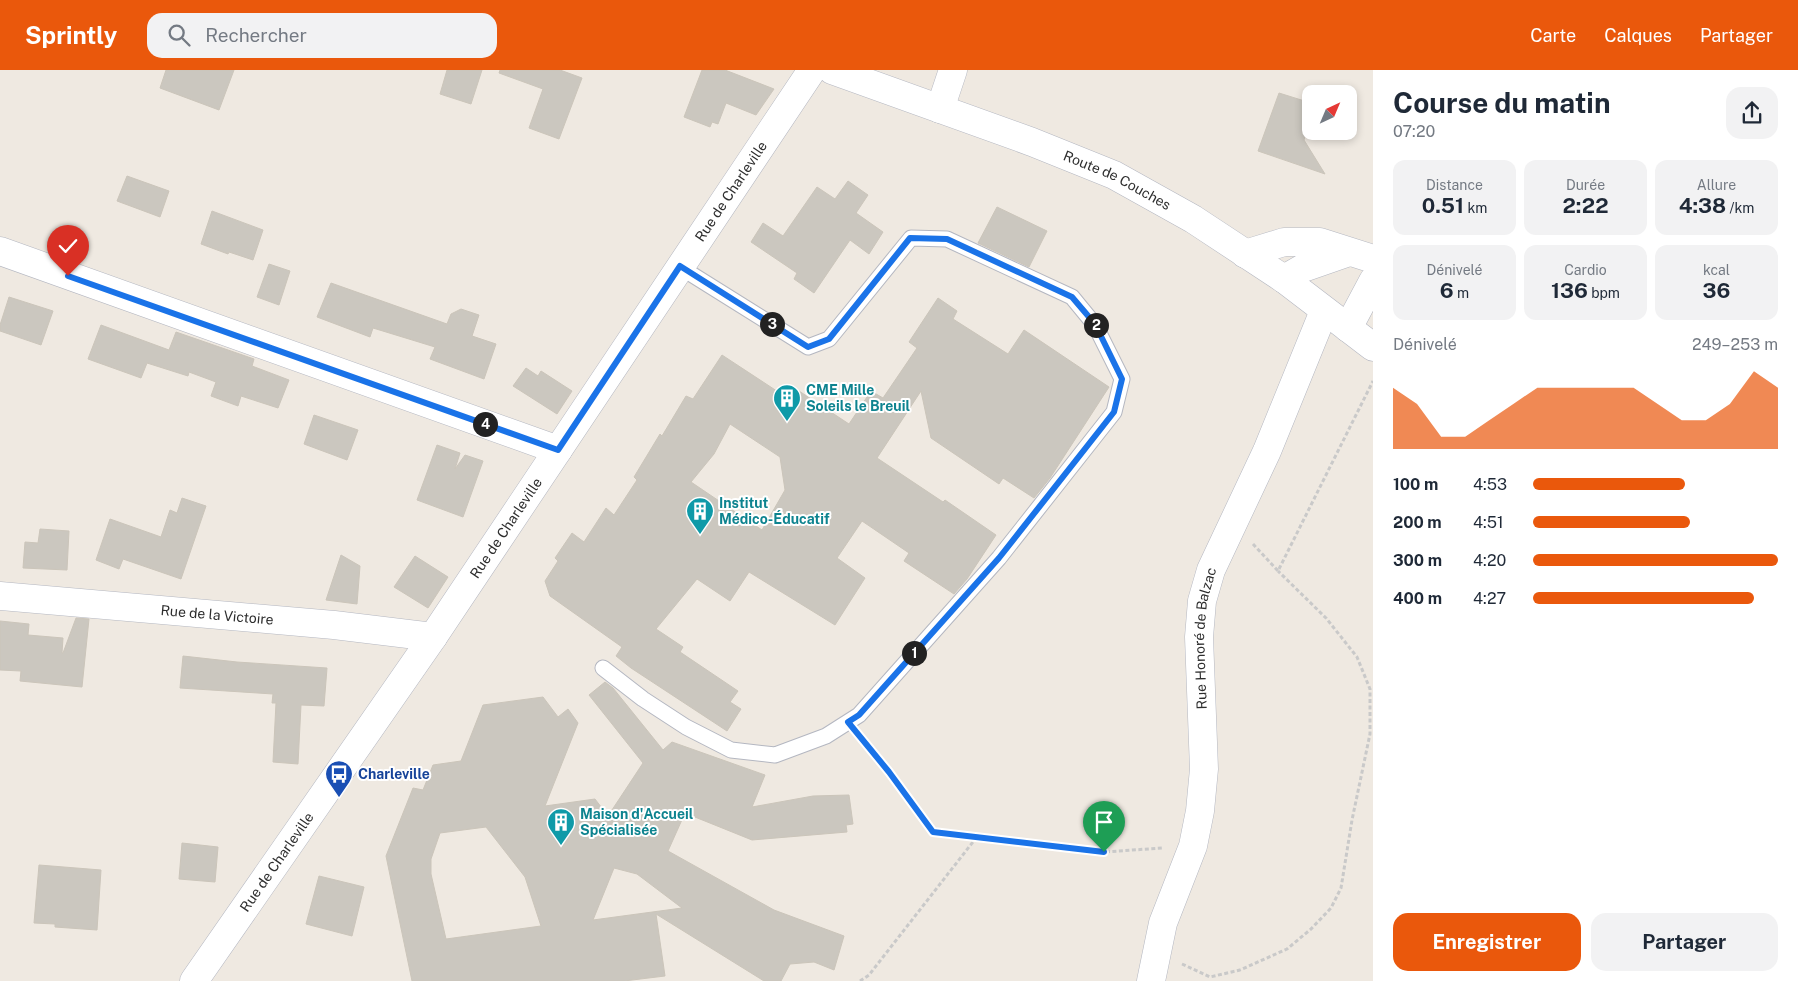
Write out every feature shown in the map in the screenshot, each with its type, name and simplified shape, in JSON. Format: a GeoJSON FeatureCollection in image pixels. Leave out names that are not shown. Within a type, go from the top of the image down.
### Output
{"type":"FeatureCollection","features":[{"type":"Feature","properties":{"kind":"street","name":"Rue de Charleville"},"geometry":{"type":"LineString","coordinates":[[194,981],[433,637],[812,70]]}},
{"type":"Feature","properties":{"kind":"street","name":"Route de Couches"},"geometry":{"type":"LineString","coordinates":[[832,70],[1032,142],[1114,175],[1193,219],[1284,280],[1373,347]]}},
{"type":"Feature","properties":{"kind":"street"},"geometry":{"type":"LineString","coordinates":[[940,109],[953,70]]}},
{"type":"Feature","properties":{"kind":"street"},"geometry":{"type":"LineString","coordinates":[[1245,254],[1284,242],[1320,242],[1361,256]]}},
{"type":"Feature","properties":{"kind":"street"},"geometry":{"type":"LineString","coordinates":[[0,251],[558,450]]}},
{"type":"Feature","properties":{"kind":"street"},"geometry":{"type":"LineString","coordinates":[[1284,280],[1303,268],[1361,256]]}},
{"type":"Feature","properties":{"kind":"street"},"geometry":{"type":"LineString","coordinates":[[1348,328],[1373,280]]}},
{"type":"Feature","properties":{"kind":"street","name":"Rue Honoré de Balzac"},"geometry":{"type":"LineString","coordinates":[[1151,981],[1163,923],[1193,846],[1200,811],[1204,769],[1199,637],[1202,602],[1210,570],[1267,451],[1324,310]]}},
{"type":"Feature","properties":{"kind":"street","name":"Rue de la Victoire"},"geometry":{"type":"LineString","coordinates":[[0,596],[334,625],[433,637]]}},
{"type":"Feature","properties":{"kind":"lane"},"geometry":{"type":"LineString","coordinates":[[603,668],[643,700],[671,718],[731,750],[775,755],[826,736],[859,715],[1005,550],[1114,412],[1122,379],[1095,324],[1072,297],[947,239],[910,238],[829,339],[808,347],[680,266]]}},
{"type":"Feature","properties":{"kind":"path"},"geometry":{"type":"LineString","coordinates":[[1278,571],[1373,380]]}},
{"type":"Feature","properties":{"kind":"path"},"geometry":{"type":"LineString","coordinates":[[1156,953],[1210,977],[1240,970],[1287,949],[1311,929],[1331,908],[1341,888],[1352,820],[1370,734],[1370,689],[1357,657],[1326,618],[1278,571],[1234,523]]}},
{"type":"Feature","properties":{"kind":"path"},"geometry":{"type":"LineString","coordinates":[[848,722],[889,772],[933,832],[1104,852],[1193,846]]}},
{"type":"Feature","properties":{"kind":"path"},"geometry":{"type":"LineString","coordinates":[[860,981],[868,975],[976,838]]}},
{"type":"Feature","properties":{"kind":"building"},"geometry":{"type":"Polygon","coordinates":[[[166,70],[234,70],[219,110],[160,88],[166,70]]]}},
{"type":"Feature","properties":{"kind":"building"},"geometry":{"type":"Polygon","coordinates":[[[447,70],[482,70],[471,104],[440,94],[447,70]]]}},
{"type":"Feature","properties":{"kind":"building"},"geometry":{"type":"Polygon","coordinates":[[[500,70],[560,70],[582,78],[559,139],[529,128],[543,89],[499,73],[500,70]]]}},
{"type":"Feature","properties":{"kind":"building"},"geometry":{"type":"Polygon","coordinates":[[[702,70],[725,70],[774,89],[756,115],[726,103],[718,124],[712,122],[710,127],[684,117],[702,70]]]}},
{"type":"Feature","properties":{"kind":"building"},"geometry":{"type":"Polygon","coordinates":[[[1279,93],[1302,100],[1302,140],[1304,140],[1325,174],[1258,151],[1279,93]]]}},
{"type":"Feature","properties":{"kind":"building"},"geometry":{"type":"Polygon","coordinates":[[[127,176],[169,191],[160,217],[117,201],[127,176]]]}},
{"type":"Feature","properties":{"kind":"building"},"geometry":{"type":"Polygon","coordinates":[[[848,181],[868,195],[856,213],[883,232],[869,254],[850,240],[814,293],[794,279],[797,273],[751,242],[763,223],[783,236],[817,187],[835,199],[848,181]]]}},
{"type":"Feature","properties":{"kind":"building"},"geometry":{"type":"Polygon","coordinates":[[[997,207],[1047,231],[1029,267],[978,243],[997,207]]]}},
{"type":"Feature","properties":{"kind":"building"},"geometry":{"type":"Polygon","coordinates":[[[212,211],[263,230],[253,260],[229,252],[228,254],[201,244],[212,211]]]}},
{"type":"Feature","properties":{"kind":"building"},"geometry":{"type":"Polygon","coordinates":[[[269,264],[290,271],[279,305],[257,297],[269,264]]]}},
{"type":"Feature","properties":{"kind":"building"},"geometry":{"type":"Polygon","coordinates":[[[331,283],[447,324],[451,314],[461,309],[479,315],[472,336],[496,344],[484,379],[430,359],[435,347],[373,328],[370,337],[317,317],[331,283]]]}},
{"type":"Feature","properties":{"kind":"building"},"geometry":{"type":"Polygon","coordinates":[[[9,297],[53,311],[41,345],[0,331],[0,325],[9,297]]]}},
{"type":"Feature","properties":{"kind":"building"},"geometry":{"type":"Polygon","coordinates":[[[938,298],[957,311],[953,319],[1008,354],[1024,330],[1109,387],[1050,478],[1034,498],[1003,478],[999,484],[931,438],[921,391],[877,458],[943,502],[945,500],[996,535],[967,579],[954,594],[904,561],[909,553],[862,521],[837,558],[865,578],[835,625],[749,572],[730,601],[697,579],[656,629],[683,647],[680,652],[738,691],[730,702],[741,709],[727,731],[631,668],[616,656],[622,647],[550,596],[545,581],[558,561],[555,558],[572,533],[584,542],[606,508],[614,515],[637,480],[634,477],[660,434],[662,436],[686,396],[693,399],[722,355],[789,399],[796,389],[849,424],[871,391],[883,398],[917,348],[909,342],[938,298]],[[730,424],[714,454],[691,482],[762,530],[785,490],[780,457],[730,424]]]}},
{"type":"Feature","properties":{"kind":"building"},"geometry":{"type":"Polygon","coordinates":[[[101,325],[169,350],[176,332],[254,359],[252,366],[289,380],[278,408],[241,396],[238,406],[211,396],[216,382],[189,372],[188,376],[147,363],[141,378],[88,359],[101,325]]]}},
{"type":"Feature","properties":{"kind":"building"},"geometry":{"type":"Polygon","coordinates":[[[526,368],[538,376],[541,371],[572,391],[557,414],[513,386],[526,368]]]}},
{"type":"Feature","properties":{"kind":"building"},"geometry":{"type":"Polygon","coordinates":[[[314,415],[358,430],[347,460],[304,444],[314,415]]]}},
{"type":"Feature","properties":{"kind":"building"},"geometry":{"type":"Polygon","coordinates":[[[437,445],[460,453],[455,469],[465,455],[483,461],[463,517],[417,500],[437,445]]]}},
{"type":"Feature","properties":{"kind":"building"},"geometry":{"type":"Polygon","coordinates":[[[182,498],[206,506],[181,579],[123,559],[119,569],[96,560],[110,519],[161,537],[170,510],[177,513],[182,498]]]}},
{"type":"Feature","properties":{"kind":"building"},"geometry":{"type":"Polygon","coordinates":[[[40,529],[69,531],[67,570],[23,568],[25,542],[38,543],[40,529]]]}},
{"type":"Feature","properties":{"kind":"building"},"geometry":{"type":"Polygon","coordinates":[[[341,555],[360,566],[357,604],[326,600],[341,555]]]}},
{"type":"Feature","properties":{"kind":"building"},"geometry":{"type":"Polygon","coordinates":[[[415,556],[448,577],[428,608],[394,587],[415,556]]]}},
{"type":"Feature","properties":{"kind":"building"},"geometry":{"type":"Polygon","coordinates":[[[76,618],[89,619],[82,687],[20,681],[21,671],[0,670],[0,621],[29,624],[28,635],[63,638],[63,653],[76,618]]]}},
{"type":"Feature","properties":{"kind":"building"},"geometry":{"type":"Polygon","coordinates":[[[183,656],[327,668],[324,706],[301,705],[298,764],[273,762],[276,703],[272,703],[273,694],[180,688],[183,656]]]}},
{"type":"Feature","properties":{"kind":"building"},"geometry":{"type":"Polygon","coordinates":[[[605,682],[613,688],[663,750],[672,742],[765,775],[752,807],[813,796],[849,795],[853,824],[846,825],[847,832],[752,840],[685,813],[668,851],[774,910],[844,936],[834,970],[814,962],[790,964],[781,981],[764,981],[656,914],[665,976],[624,981],[412,981],[386,856],[413,788],[423,790],[433,765],[461,761],[483,705],[543,697],[558,717],[568,709],[578,723],[545,806],[595,799],[608,816],[643,763],[589,695],[605,682]],[[486,827],[440,833],[431,859],[431,874],[446,939],[541,926],[525,877],[486,827]],[[614,868],[593,920],[682,908],[637,874],[614,868]]]}},
{"type":"Feature","properties":{"kind":"building"},"geometry":{"type":"Polygon","coordinates":[[[182,843],[218,847],[215,882],[179,879],[182,843]]]}},
{"type":"Feature","properties":{"kind":"building"},"geometry":{"type":"Polygon","coordinates":[[[39,865],[101,870],[97,930],[55,927],[55,924],[34,923],[39,865]]]}},
{"type":"Feature","properties":{"kind":"building"},"geometry":{"type":"Polygon","coordinates":[[[319,876],[364,887],[352,936],[306,924],[319,876]]]}},
{"type":"Feature","properties":{"kind":"place","name":"CME Mille Soleils le Breuil"},"geometry":{"type":"Point","coordinates":[787,422]}},
{"type":"Feature","properties":{"kind":"place","name":"Institut Médico-Éducatif"},"geometry":{"type":"Point","coordinates":[700,535]}},
{"type":"Feature","properties":{"kind":"place","name":"Charleville"},"geometry":{"type":"Point","coordinates":[339,798]}},
{"type":"Feature","properties":{"kind":"place","name":"Maison d'Accueil Spécialisée"},"geometry":{"type":"Point","coordinates":[561,846]}},
{"type":"Feature","properties":{"kind":"route"},"geometry":{"type":"LineString","coordinates":[[68,276],[558,450],[680,266],[808,347],[829,339],[910,238],[947,239],[1072,297],[1095,324],[1122,379],[1114,412],[999,558],[859,715],[848,722],[889,772],[933,832],[1104,852]]}}]}
